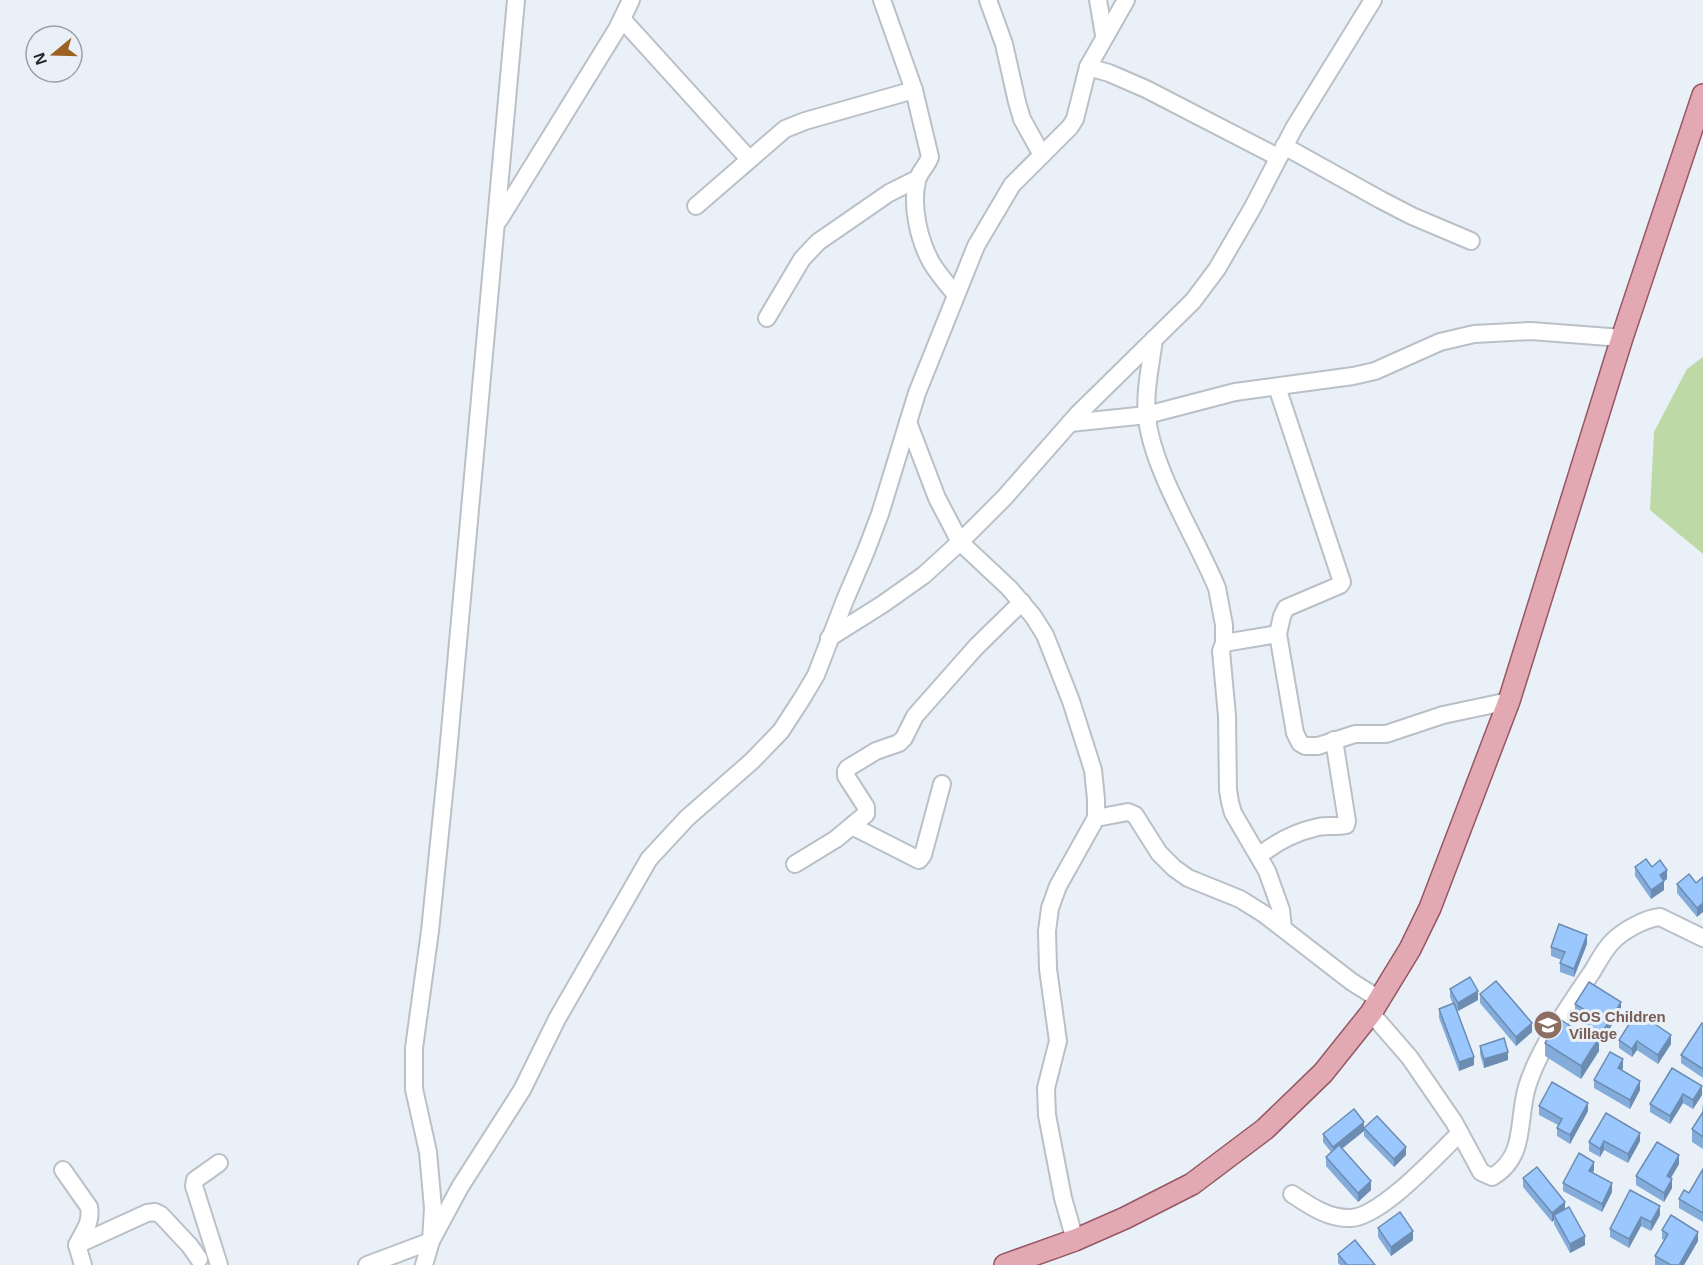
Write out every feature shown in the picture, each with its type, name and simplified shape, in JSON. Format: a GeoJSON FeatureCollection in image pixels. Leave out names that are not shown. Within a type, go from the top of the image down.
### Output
{"type":"FeatureCollection","features":[{"type":"Feature","properties":{"kind":"main road"},"geometry":{"type":"LineString","coordinates":[[1005,1265],[1075,1240],[1192,1184],[1265,1129],[1323,1073],[1375,1006],[1410,949],[1431,908],[1509,700],[1622,338],[1703,97]]}},
{"type":"Feature","properties":{"kind":"street"},"geometry":{"type":"LineString","coordinates":[[424,1265],[431,1240],[433,1208],[428,1152],[414,1089],[414,1048],[430,931],[446,776],[516,0]]}},
{"type":"Feature","properties":{"kind":"street"},"geometry":{"type":"LineString","coordinates":[[497,223],[622,19],[631,0]]}},
{"type":"Feature","properties":{"kind":"street"},"geometry":{"type":"LineString","coordinates":[[882,0],[914,90],[930,157],[917,179],[915,194],[923,246],[932,263],[956,295]]}},
{"type":"Feature","properties":{"kind":"street"},"geometry":{"type":"LineString","coordinates":[[988,0],[1004,44],[1022,119],[1042,155]]}},
{"type":"Feature","properties":{"kind":"street"},"geometry":{"type":"LineString","coordinates":[[1098,0],[1104,35]]}},
{"type":"Feature","properties":{"kind":"street"},"geometry":{"type":"LineString","coordinates":[[367,1265],[431,1240],[460,1187],[522,1090],[557,1019],[649,859],[687,818],[752,761],[782,731],[816,675],[880,514],[923,376],[976,246],[1012,185],[1070,127],[1075,118],[1088,67],[1104,35],[1126,0]]}},
{"type":"Feature","properties":{"kind":"street"},"geometry":{"type":"LineString","coordinates":[[829,638],[883,604],[924,574],[960,542],[1004,498],[1070,423],[1193,301],[1212,277],[1253,207],[1281,151],[1373,0]]}},
{"type":"Feature","properties":{"kind":"street"},"geometry":{"type":"LineString","coordinates":[[622,19],[749,159]]}},
{"type":"Feature","properties":{"kind":"street"},"geometry":{"type":"LineString","coordinates":[[1088,67],[1109,73],[1146,89],[1281,151],[1391,206],[1471,241]]}},
{"type":"Feature","properties":{"kind":"street"},"geometry":{"type":"LineString","coordinates":[[696,206],[785,129],[805,121],[914,90]]}},
{"type":"Feature","properties":{"kind":"street"},"geometry":{"type":"LineString","coordinates":[[767,318],[802,259],[818,242],[889,193],[917,179]]}},
{"type":"Feature","properties":{"kind":"street"},"geometry":{"type":"LineString","coordinates":[[1070,423],[1147,415],[1235,392],[1353,376],[1375,371],[1440,342],[1474,334],[1531,331],[1622,338]]}},
{"type":"Feature","properties":{"kind":"street"},"geometry":{"type":"LineString","coordinates":[[1154,339],[1147,415],[1150,436],[1163,471],[1218,588],[1224,625],[1224,643],[1221,651],[1227,716],[1228,790],[1233,813],[1259,856],[1275,891],[1281,910],[1283,928]]}},
{"type":"Feature","properties":{"kind":"street"},"geometry":{"type":"LineString","coordinates":[[1276,387],[1342,582],[1340,585],[1286,608],[1282,616],[1278,634],[1295,733],[1300,743],[1305,746],[1318,746],[1354,734],[1386,734],[1443,715],[1509,700]]}},
{"type":"Feature","properties":{"kind":"street"},"geometry":{"type":"LineString","coordinates":[[908,423],[937,498],[960,542],[1022,602],[1045,634],[1084,736],[1093,770],[1096,818],[1058,886],[1050,908],[1047,931],[1048,969],[1058,1041],[1046,1088],[1047,1115],[1061,1188],[1075,1240]]}},
{"type":"Feature","properties":{"kind":"street"},"geometry":{"type":"LineString","coordinates":[[795,864],[836,839],[866,814],[866,807],[846,776],[848,768],[876,751],[899,743],[915,716],[976,647],[1022,602]]}},
{"type":"Feature","properties":{"kind":"street"},"geometry":{"type":"LineString","coordinates":[[1224,643],[1278,634]]}},
{"type":"Feature","properties":{"kind":"street"},"geometry":{"type":"LineString","coordinates":[[1259,856],[1274,843],[1319,826],[1346,825],[1335,740]]}},
{"type":"Feature","properties":{"kind":"street"},"geometry":{"type":"LineString","coordinates":[[852,826],[919,860],[923,855],[942,784]]}},
{"type":"Feature","properties":{"kind":"street"},"geometry":{"type":"LineString","coordinates":[[1096,818],[1128,812],[1135,815],[1159,853],[1174,868],[1188,878],[1240,899],[1283,928],[1352,982],[1375,1006],[1460,1133],[1481,1172],[1492,1177],[1503,1170],[1513,1158],[1520,1131],[1526,1089],[1533,1069],[1570,1004],[1613,941],[1642,922],[1660,917],[1703,938]]}},
{"type":"Feature","properties":{"kind":"street"},"geometry":{"type":"LineString","coordinates":[[1292,1194],[1323,1212],[1336,1217],[1353,1218],[1382,1204],[1460,1133]]}},
{"type":"Feature","properties":{"kind":"street"},"geometry":{"type":"LineString","coordinates":[[205,1261],[210,1236],[194,1186],[195,1180],[219,1163]]}},
{"type":"Feature","properties":{"kind":"street"},"geometry":{"type":"LineString","coordinates":[[63,1170],[89,1207],[90,1214],[85,1231],[76,1245],[82,1265]]}},
{"type":"Feature","properties":{"kind":"street"},"geometry":{"type":"LineString","coordinates":[[76,1245],[147,1213],[155,1212],[161,1215],[205,1261]]}},
{"type":"Feature","properties":{"kind":"green space"},"geometry":{"type":"Polygon","coordinates":[[[1703,357],[1703,554],[1650,510],[1654,432],[1687,369],[1703,357]]]}},
{"type":"Feature","properties":{"kind":"building"},"geometry":{"type":"Polygon","coordinates":[[[1646,859],[1652,867],[1660,860],[1667,870],[1660,875],[1664,881],[1651,890],[1635,867],[1646,859]]]}},
{"type":"Feature","properties":{"kind":"building"},"geometry":{"type":"Polygon","coordinates":[[[1689,874],[1696,883],[1703,877],[1703,903],[1697,908],[1677,884],[1689,874]]]}},
{"type":"Feature","properties":{"kind":"building"},"geometry":{"type":"Polygon","coordinates":[[[1559,924],[1587,935],[1574,969],[1560,963],[1565,952],[1551,947],[1559,924]]]}},
{"type":"Feature","properties":{"kind":"building"},"geometry":{"type":"Polygon","coordinates":[[[1470,977],[1478,991],[1458,1003],[1450,989],[1470,977]]]}},
{"type":"Feature","properties":{"kind":"building"},"geometry":{"type":"Polygon","coordinates":[[[1496,981],[1532,1023],[1516,1037],[1480,994],[1496,981]]]}},
{"type":"Feature","properties":{"kind":"building"},"geometry":{"type":"Polygon","coordinates":[[[1589,982],[1621,1002],[1601,1034],[1587,1026],[1593,1015],[1575,1004],[1589,982]]]}},
{"type":"Feature","properties":{"kind":"building"},"geometry":{"type":"Polygon","coordinates":[[[1454,1003],[1474,1057],[1459,1062],[1439,1009],[1454,1003]]]}},
{"type":"Feature","properties":{"kind":"building"},"geometry":{"type":"Polygon","coordinates":[[[1637,1012],[1671,1035],[1658,1055],[1637,1041],[1632,1049],[1619,1040],[1637,1012]]]}},
{"type":"Feature","properties":{"kind":"building"},"geometry":{"type":"Polygon","coordinates":[[[1560,1019],[1579,1032],[1582,1027],[1599,1038],[1581,1066],[1545,1043],[1560,1019]]]}},
{"type":"Feature","properties":{"kind":"building"},"geometry":{"type":"Polygon","coordinates":[[[1703,1024],[1703,1069],[1681,1055],[1703,1024]]]}},
{"type":"Feature","properties":{"kind":"building"},"geometry":{"type":"Polygon","coordinates":[[[1504,1038],[1508,1052],[1484,1059],[1480,1046],[1504,1038]]]}},
{"type":"Feature","properties":{"kind":"building"},"geometry":{"type":"Polygon","coordinates":[[[1610,1052],[1623,1059],[1618,1068],[1640,1081],[1630,1100],[1594,1080],[1610,1052]]]}},
{"type":"Feature","properties":{"kind":"building"},"geometry":{"type":"Polygon","coordinates":[[[1672,1068],[1702,1086],[1693,1100],[1683,1094],[1670,1116],[1650,1104],[1672,1068]]]}},
{"type":"Feature","properties":{"kind":"building"},"geometry":{"type":"Polygon","coordinates":[[[1552,1082],[1588,1103],[1570,1135],[1557,1128],[1562,1119],[1539,1106],[1552,1082]]]}},
{"type":"Feature","properties":{"kind":"building"},"geometry":{"type":"Polygon","coordinates":[[[1354,1109],[1364,1122],[1333,1147],[1323,1134],[1354,1109]]]}},
{"type":"Feature","properties":{"kind":"building"},"geometry":{"type":"Polygon","coordinates":[[[1703,1112],[1703,1137],[1692,1129],[1703,1112]]]}},
{"type":"Feature","properties":{"kind":"building"},"geometry":{"type":"Polygon","coordinates":[[[1606,1113],[1640,1133],[1628,1154],[1604,1141],[1600,1149],[1589,1142],[1606,1113]]]}},
{"type":"Feature","properties":{"kind":"building"},"geometry":{"type":"Polygon","coordinates":[[[1377,1116],[1406,1147],[1394,1159],[1364,1128],[1377,1116]]]}},
{"type":"Feature","properties":{"kind":"building"},"geometry":{"type":"Polygon","coordinates":[[[1657,1142],[1679,1155],[1667,1176],[1672,1179],[1664,1193],[1636,1176],[1657,1142]]]}},
{"type":"Feature","properties":{"kind":"building"},"geometry":{"type":"Polygon","coordinates":[[[1339,1145],[1371,1181],[1358,1193],[1326,1157],[1339,1145]]]}},
{"type":"Feature","properties":{"kind":"building"},"geometry":{"type":"Polygon","coordinates":[[[1579,1153],[1594,1162],[1589,1171],[1612,1183],[1602,1204],[1563,1183],[1579,1153]]]}},
{"type":"Feature","properties":{"kind":"building"},"geometry":{"type":"Polygon","coordinates":[[[1537,1167],[1565,1202],[1552,1213],[1523,1178],[1537,1167]]]}},
{"type":"Feature","properties":{"kind":"building"},"geometry":{"type":"Polygon","coordinates":[[[1703,1169],[1703,1213],[1679,1199],[1684,1190],[1689,1193],[1703,1169]]]}},
{"type":"Feature","properties":{"kind":"building"},"geometry":{"type":"Polygon","coordinates":[[[1630,1190],[1660,1206],[1651,1222],[1641,1217],[1629,1239],[1610,1229],[1630,1190]]]}},
{"type":"Feature","properties":{"kind":"building"},"geometry":{"type":"Polygon","coordinates":[[[1569,1207],[1585,1236],[1570,1244],[1554,1215],[1569,1207]]]}},
{"type":"Feature","properties":{"kind":"building"},"geometry":{"type":"Polygon","coordinates":[[[1400,1212],[1413,1231],[1391,1247],[1378,1228],[1400,1212]]]}},
{"type":"Feature","properties":{"kind":"building"},"geometry":{"type":"Polygon","coordinates":[[[1671,1215],[1698,1232],[1679,1265],[1671,1265],[1655,1256],[1668,1234],[1662,1230],[1671,1215]]]}},
{"type":"Feature","properties":{"kind":"building"},"geometry":{"type":"Polygon","coordinates":[[[1355,1240],[1375,1265],[1347,1265],[1338,1254],[1355,1240]]]}},
{"type":"Feature","properties":{"kind":"place","name":"SOS Children Village"},"geometry":{"type":"Point","coordinates":[1548,1025]}}]}
